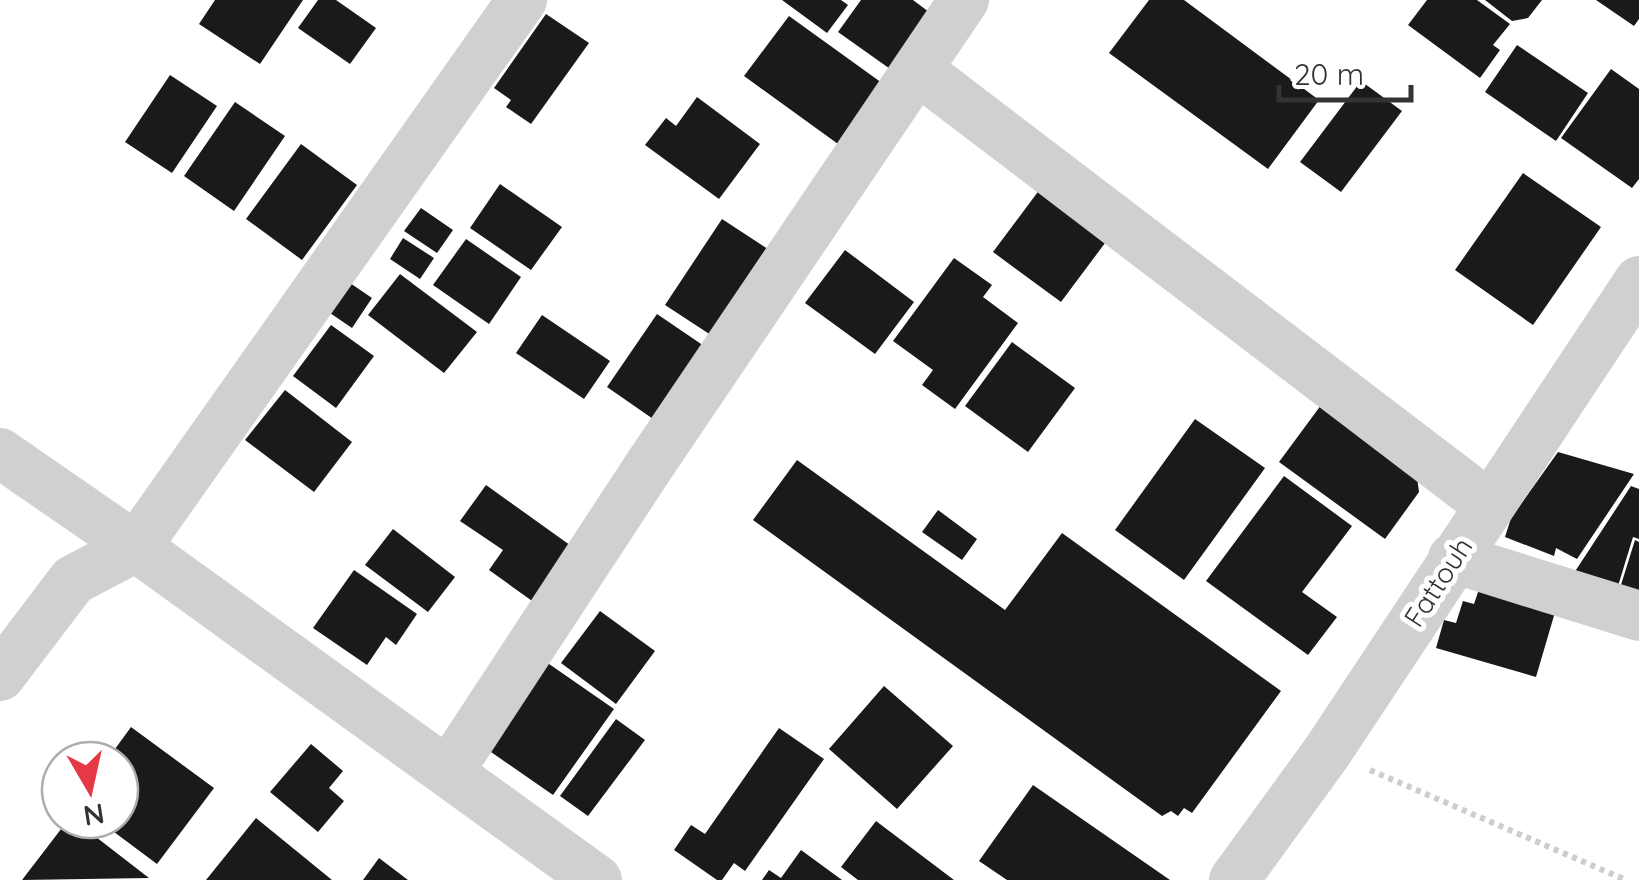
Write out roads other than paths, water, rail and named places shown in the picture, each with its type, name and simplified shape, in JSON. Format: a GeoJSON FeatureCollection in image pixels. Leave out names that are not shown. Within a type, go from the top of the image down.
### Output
{"type":"FeatureCollection","features":[{"type":"Feature","properties":{"kind":"street"},"geometry":{"type":"LineString","coordinates":[[0,676],[74,580],[136,546],[522,0]]}},
{"type":"Feature","properties":{"kind":"street"},"geometry":{"type":"LineString","coordinates":[[449,770],[648,466],[964,0]]}},
{"type":"Feature","properties":{"kind":"street"},"geometry":{"type":"LineString","coordinates":[[918,70],[1489,504]]}},
{"type":"Feature","properties":{"kind":"street","name":"Fattouh"},"geometry":{"type":"LineString","coordinates":[[1234,880],[1328,752],[1639,281]]}},
{"type":"Feature","properties":{"kind":"street"},"geometry":{"type":"LineString","coordinates":[[0,453],[136,546],[597,880]]}},
{"type":"Feature","properties":{"kind":"street"},"geometry":{"type":"LineString","coordinates":[[1453,558],[1639,616]]}}]}
